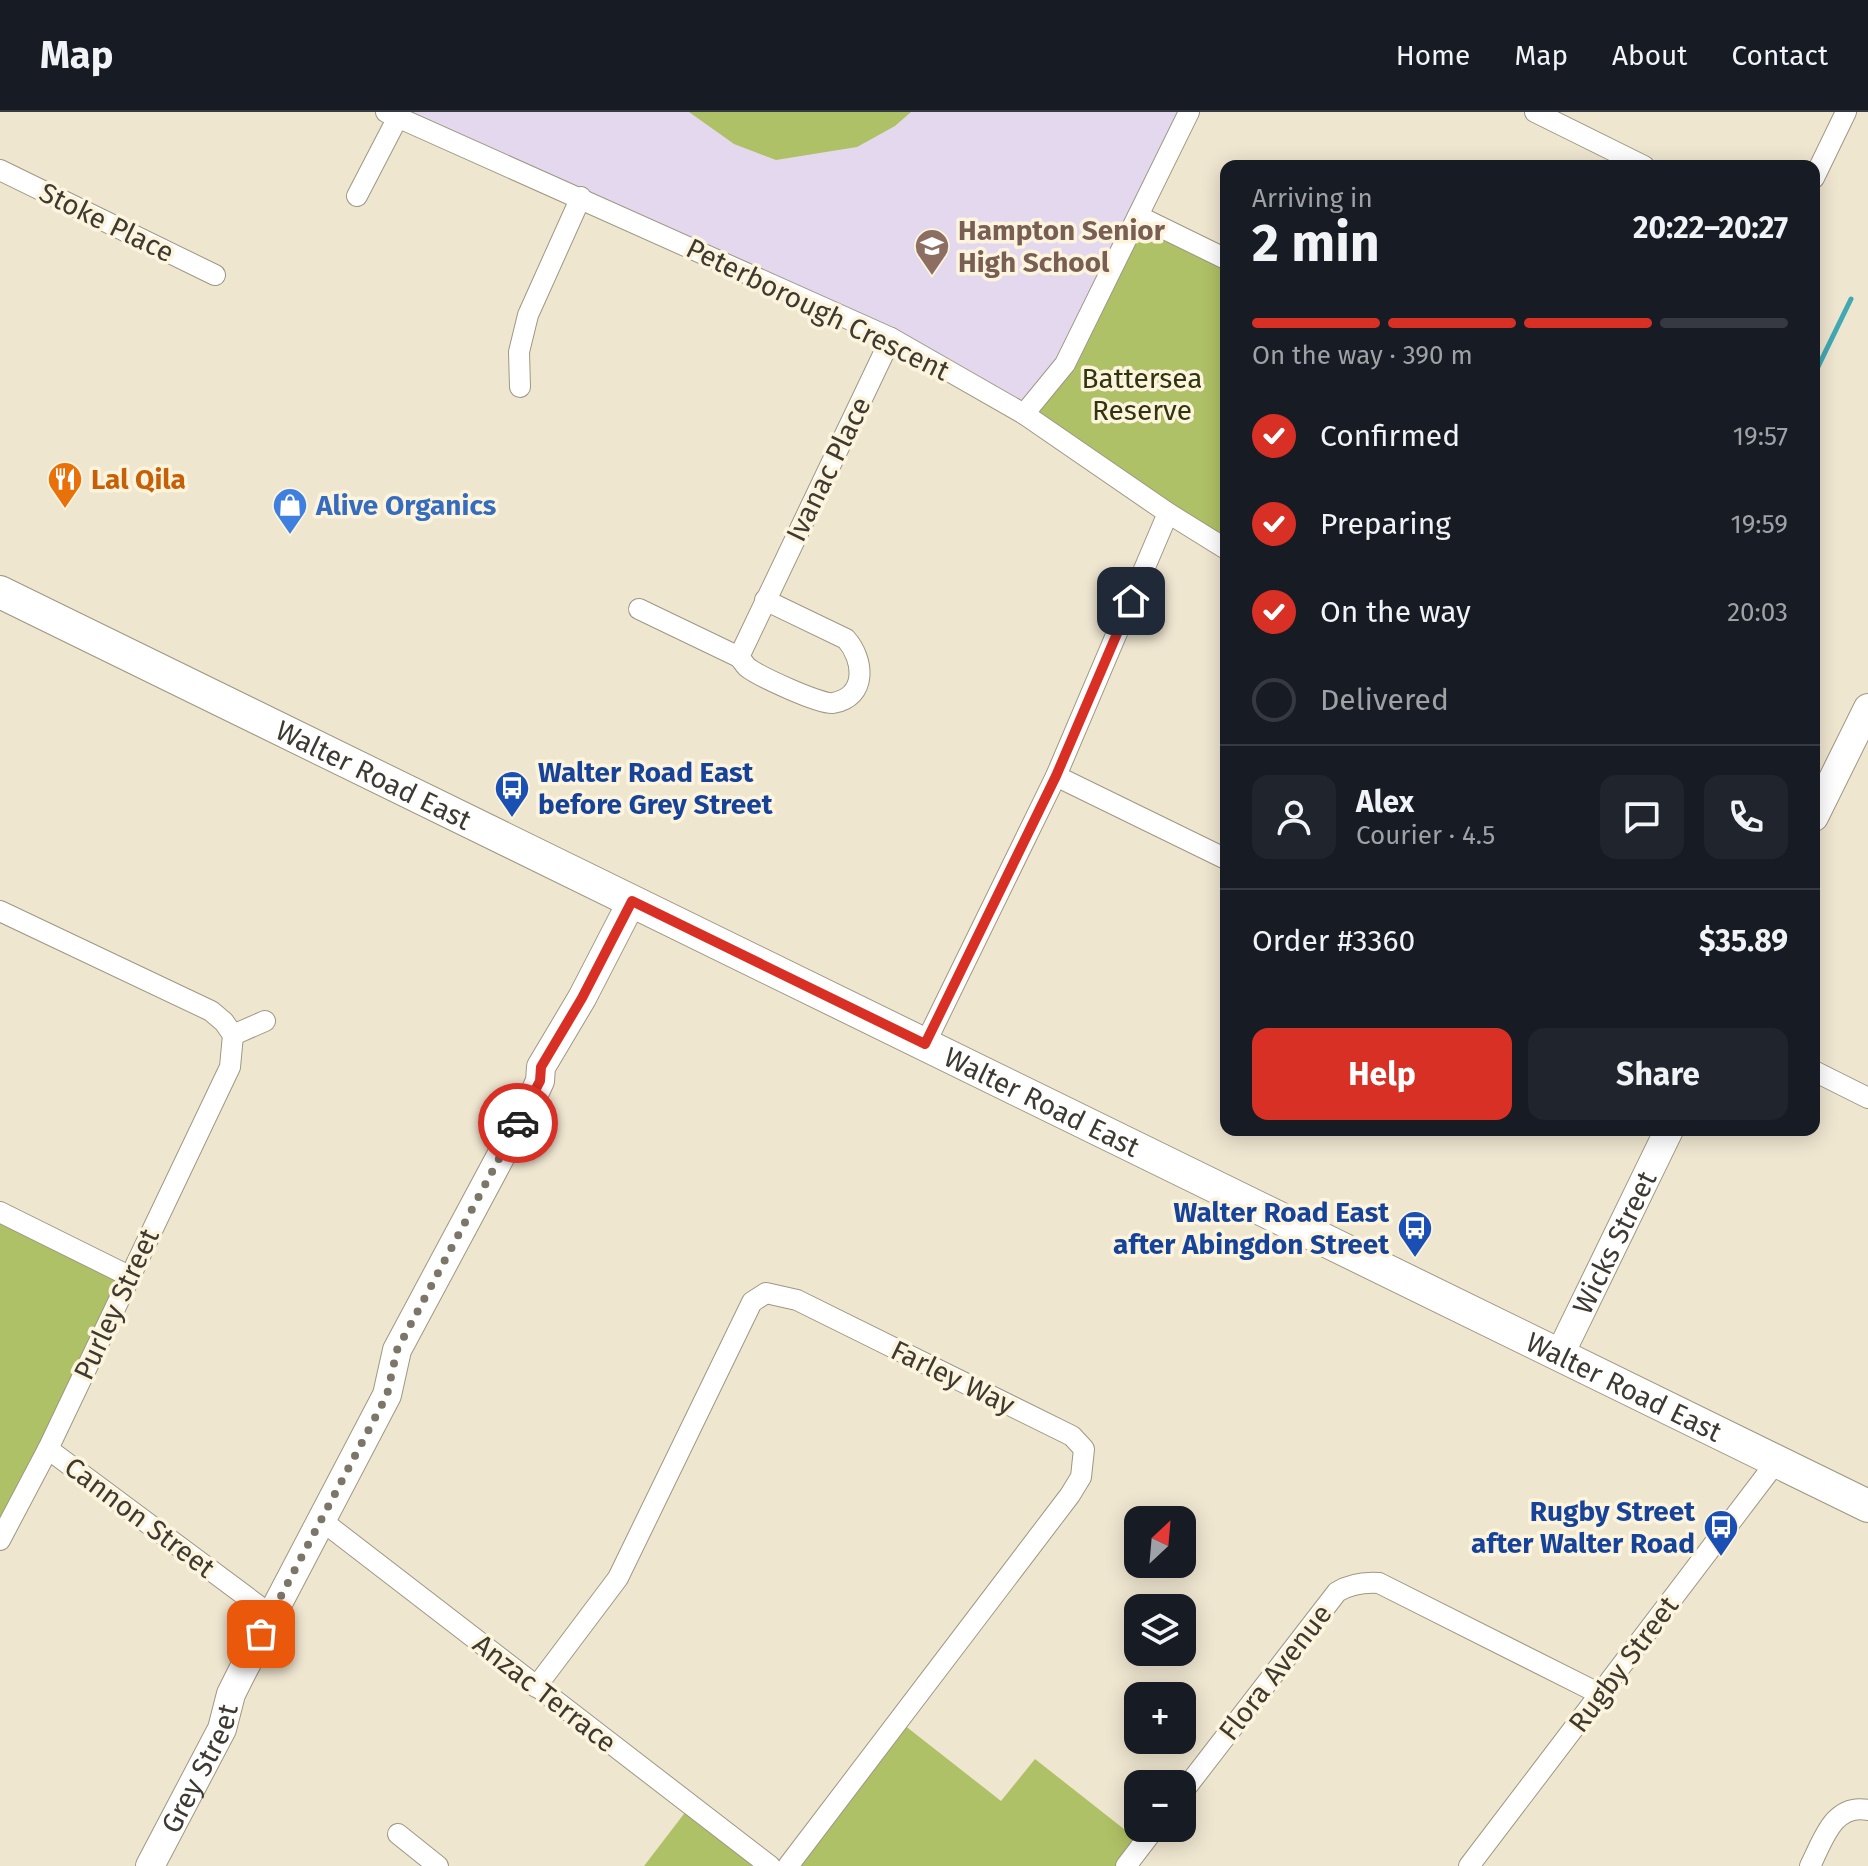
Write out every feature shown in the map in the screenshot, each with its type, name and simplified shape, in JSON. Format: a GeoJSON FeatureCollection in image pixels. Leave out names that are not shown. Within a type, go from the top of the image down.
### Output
{"type":"FeatureCollection","features":[{"type":"Feature","properties":{"kind":"main road","name":"Walter Road East"},"geometry":{"type":"LineString","coordinates":[[0,592],[1868,1506]]}},
{"type":"Feature","properties":{"kind":"street"},"geometry":{"type":"LineString","coordinates":[[1024,414],[1065,364],[1189,112]]}},
{"type":"Feature","properties":{"kind":"street"},"geometry":{"type":"LineString","coordinates":[[1535,112],[1632,160]]}},
{"type":"Feature","properties":{"kind":"street"},"geometry":{"type":"LineString","coordinates":[[1820,166],[1846,112]]}},
{"type":"Feature","properties":{"kind":"street"},"geometry":{"type":"LineString","coordinates":[[357,196],[392,115]]}},
{"type":"Feature","properties":{"kind":"street","name":"Peterborough Crescent"},"geometry":{"type":"LineString","coordinates":[[392,115],[891,338],[1024,414],[1220,545]]}},
{"type":"Feature","properties":{"kind":"street","name":"Stoke Place"},"geometry":{"type":"LineString","coordinates":[[0,170],[215,275]]}},
{"type":"Feature","properties":{"kind":"street"},"geometry":{"type":"LineString","coordinates":[[520,387],[519,352],[528,315],[581,197]]}},
{"type":"Feature","properties":{"kind":"street"},"geometry":{"type":"LineString","coordinates":[[1138,216],[1220,256]]}},
{"type":"Feature","properties":{"kind":"street","name":"Ivanac Place"},"geometry":{"type":"LineString","coordinates":[[739,657],[891,338]]}},
{"type":"Feature","properties":{"kind":"street"},"geometry":{"type":"LineString","coordinates":[[925,1044],[1056,776],[1168,513]]}},
{"type":"Feature","properties":{"kind":"street"},"geometry":{"type":"LineString","coordinates":[[639,609],[739,657],[747,667],[818,701],[832,703],[853,692],[860,680],[861,668],[846,639],[765,600]]}},
{"type":"Feature","properties":{"kind":"street"},"geometry":{"type":"LineString","coordinates":[[1820,805],[1868,708]]}},
{"type":"Feature","properties":{"kind":"street"},"geometry":{"type":"LineString","coordinates":[[1056,776],[1220,856]]}},
{"type":"Feature","properties":{"kind":"street","name":"Grey Street"},"geometry":{"type":"LineString","coordinates":[[150,1866],[222,1729],[231,1694],[387,1395],[397,1350],[534,1094],[540,1081],[541,1067],[582,998],[632,901]]}},
{"type":"Feature","properties":{"kind":"street"},"geometry":{"type":"LineString","coordinates":[[0,911],[211,1011],[233,1035],[265,1021]]}},
{"type":"Feature","properties":{"kind":"street","name":"Purley Street"},"geometry":{"type":"LineString","coordinates":[[0,1540],[48,1449],[230,1067],[233,1035]]}},
{"type":"Feature","properties":{"kind":"street"},"geometry":{"type":"LineString","coordinates":[[1820,1074],[1868,1098]]}},
{"type":"Feature","properties":{"kind":"street","name":"Wicks Street"},"geometry":{"type":"LineString","coordinates":[[1560,1354],[1666,1136]]}},
{"type":"Feature","properties":{"kind":"street"},"geometry":{"type":"LineString","coordinates":[[0,1212],[129,1276]]}},
{"type":"Feature","properties":{"kind":"street","name":"Farley Way"},"geometry":{"type":"LineString","coordinates":[[536,1687],[618,1578],[752,1302],[766,1293],[797,1300],[1072,1436],[1084,1449],[1081,1477],[1070,1495],[788,1866]]}},
{"type":"Feature","properties":{"kind":"street","name":"Cannon Street"},"geometry":{"type":"LineString","coordinates":[[48,1449],[271,1615]]}},
{"type":"Feature","properties":{"kind":"street","name":"Rugby Street"},"geometry":{"type":"LineString","coordinates":[[1469,1866],[1777,1461]]}},
{"type":"Feature","properties":{"kind":"street","name":"Anzac Terrace"},"geometry":{"type":"LineString","coordinates":[[321,1520],[770,1866]]}},
{"type":"Feature","properties":{"kind":"street","name":"Flora Avenue"},"geometry":{"type":"LineString","coordinates":[[1196,1775],[1337,1592],[1357,1583],[1379,1583],[1600,1694]]}},
{"type":"Feature","properties":{"kind":"street"},"geometry":{"type":"LineString","coordinates":[[1810,1866],[1836,1817],[1857,1808],[1868,1810]]}},
{"type":"Feature","properties":{"kind":"street"},"geometry":{"type":"LineString","coordinates":[[398,1834],[438,1866]]}},
{"type":"Feature","properties":{"kind":"street"},"geometry":{"type":"LineString","coordinates":[[1126,1866],[1144,1842]]}},
{"type":"Feature","properties":{"kind":"shaded area","name":"Hampton Senior High School"},"geometry":{"type":"Polygon","coordinates":[[[386,112],[1189,112],[1065,364],[1024,414],[891,338],[386,112]]]}},
{"type":"Feature","properties":{"kind":"green space"},"geometry":{"type":"Polygon","coordinates":[[[689,112],[911,112],[895,126],[857,147],[776,160],[734,144],[689,112]]]}},
{"type":"Feature","properties":{"kind":"green space","name":"Battersea Reserve"},"geometry":{"type":"Polygon","coordinates":[[[1138,216],[1220,256],[1220,545],[1024,414],[1065,364],[1138,216]]]}},
{"type":"Feature","properties":{"kind":"green space"},"geometry":{"type":"Polygon","coordinates":[[[0,1212],[129,1276],[0,1540],[0,1212]]]}},
{"type":"Feature","properties":{"kind":"green space"},"geometry":{"type":"Polygon","coordinates":[[[899,1721],[1001,1801],[1035,1759],[1124,1829],[1124,1842],[1143,1844],[1126,1866],[788,1866],[899,1721]]]}},
{"type":"Feature","properties":{"kind":"green space"},"geometry":{"type":"Polygon","coordinates":[[[690,1806],[767,1866],[644,1866],[690,1806]]]}},
{"type":"Feature","properties":{"kind":"waterway"},"geometry":{"type":"LineString","coordinates":[[1820,363],[1851,299]]}},
{"type":"Feature","properties":{"kind":"way so far"},"geometry":{"type":"LineString","coordinates":[[261,1634],[387,1395],[397,1350],[518,1123]]}},
{"type":"Feature","properties":{"kind":"place","name":"Hampton Senior High School"},"geometry":{"type":"Point","coordinates":[932,277]}},
{"type":"Feature","properties":{"kind":"place","name":"Lal Qila"},"geometry":{"type":"Point","coordinates":[65,510]}},
{"type":"Feature","properties":{"kind":"place","name":"Alive Organics"},"geometry":{"type":"Point","coordinates":[290,536]}},
{"type":"Feature","properties":{"kind":"place","name":"Walter Road East before Grey Street"},"geometry":{"type":"Point","coordinates":[512,819]}},
{"type":"Feature","properties":{"kind":"place","name":"Walter Road East after Abingdon Street"},"geometry":{"type":"Point","coordinates":[1415,1259]}},
{"type":"Feature","properties":{"kind":"place","name":"Rugby Street after Walter Road"},"geometry":{"type":"Point","coordinates":[1721,1558]}},
{"type":"Feature","properties":{"kind":"route"},"geometry":{"type":"LineString","coordinates":[[518,1123],[540,1081],[541,1067],[548,1053],[582,998],[632,901],[925,1044],[1056,776],[1131,601]]}}]}
